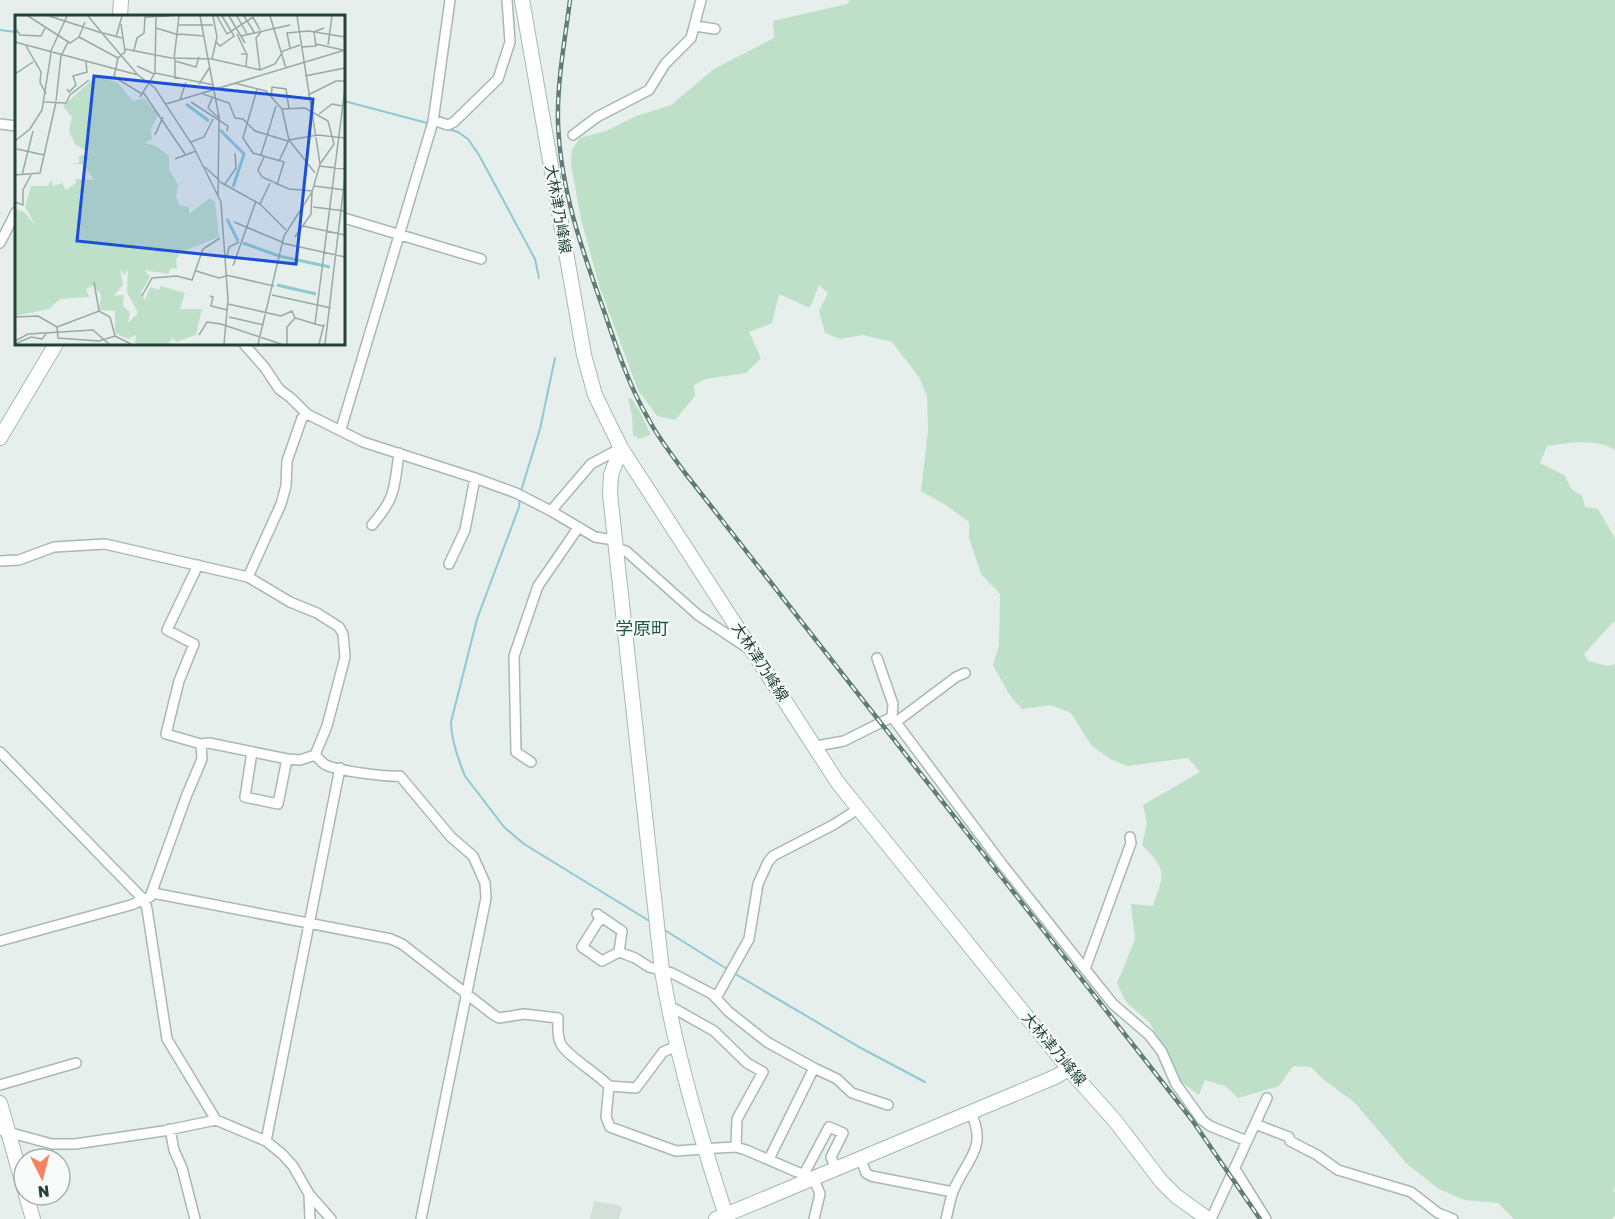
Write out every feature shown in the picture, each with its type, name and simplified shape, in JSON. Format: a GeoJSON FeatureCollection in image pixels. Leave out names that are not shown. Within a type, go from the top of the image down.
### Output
{"type":"FeatureCollection","features":[{"type":"Feature","properties":{"kind":"main road"},"geometry":{"type":"LineString","coordinates":[[120,15],[121,0]]}},
{"type":"Feature","properties":{"kind":"main road","name":"大林津乃峰線"},"geometry":{"type":"LineString","coordinates":[[522,0],[584,355],[595,395],[621,448],[838,783],[1161,1180],[1176,1196],[1209,1219]]}},
{"type":"Feature","properties":{"kind":"main road"},"geometry":{"type":"LineString","coordinates":[[0,438],[55,345]]}},
{"type":"Feature","properties":{"kind":"main road"},"geometry":{"type":"LineString","coordinates":[[621,448],[614,464],[610,484],[662,971],[677,1046],[723,1218],[809,1178],[836,1170],[1069,1069]]}},
{"type":"Feature","properties":{"kind":"main road"},"geometry":{"type":"LineString","coordinates":[[0,1103],[4,1131],[12,1154]]}},
{"type":"Feature","properties":{"kind":"street"},"geometry":{"type":"LineString","coordinates":[[341,429],[432,123],[450,0]]}},
{"type":"Feature","properties":{"kind":"street"},"geometry":{"type":"LineString","coordinates":[[432,123],[454,122],[498,79],[510,42],[507,0]]}},
{"type":"Feature","properties":{"kind":"street"},"geometry":{"type":"LineString","coordinates":[[573,135],[597,117],[649,90],[665,64],[691,38],[701,0]]}},
{"type":"Feature","properties":{"kind":"street"},"geometry":{"type":"LineString","coordinates":[[695,26],[715,29]]}},
{"type":"Feature","properties":{"kind":"street"},"geometry":{"type":"LineString","coordinates":[[0,124],[15,126]]}},
{"type":"Feature","properties":{"kind":"street"},"geometry":{"type":"LineString","coordinates":[[0,243],[15,214]]}},
{"type":"Feature","properties":{"kind":"street"},"geometry":{"type":"LineString","coordinates":[[345,218],[482,259]]}},
{"type":"Feature","properties":{"kind":"street"},"geometry":{"type":"LineString","coordinates":[[245,345],[265,368],[279,389],[307,414],[363,442],[516,493],[578,528],[615,544],[626,551],[698,615],[753,652]]}},
{"type":"Feature","properties":{"kind":"street"},"geometry":{"type":"LineString","coordinates":[[248,577],[280,504],[286,486],[287,461],[302,418],[307,414]]}},
{"type":"Feature","properties":{"kind":"street"},"geometry":{"type":"LineString","coordinates":[[551,511],[591,464],[621,448]]}},
{"type":"Feature","properties":{"kind":"street"},"geometry":{"type":"LineString","coordinates":[[372,525],[389,504],[393,495],[399,453]]}},
{"type":"Feature","properties":{"kind":"street"},"geometry":{"type":"LineString","coordinates":[[450,564],[465,530],[475,478]]}},
{"type":"Feature","properties":{"kind":"street"},"geometry":{"type":"LineString","coordinates":[[531,762],[516,752],[514,656],[537,586],[578,528]]}},
{"type":"Feature","properties":{"kind":"street"},"geometry":{"type":"LineString","coordinates":[[0,561],[19,560],[54,547],[105,544],[198,565],[225,573],[248,577],[339,627],[343,634],[345,657],[327,726],[315,755],[300,760],[287,759],[209,743],[201,744],[166,734],[179,681],[194,644],[166,630],[198,565]]}},
{"type":"Feature","properties":{"kind":"street"},"geometry":{"type":"LineString","coordinates":[[877,658],[893,704],[894,719],[995,855],[1113,1004],[1149,1035],[1162,1053],[1176,1084],[1202,1120],[1210,1126],[1248,1141]]}},
{"type":"Feature","properties":{"kind":"street"},"geometry":{"type":"LineString","coordinates":[[816,749],[822,745],[844,741],[894,719],[965,673]]}},
{"type":"Feature","properties":{"kind":"street"},"geometry":{"type":"LineString","coordinates":[[201,744],[202,759],[148,897],[147,909],[167,1039],[216,1120]]}},
{"type":"Feature","properties":{"kind":"street"},"geometry":{"type":"LineString","coordinates":[[0,752],[148,897]]}},
{"type":"Feature","properties":{"kind":"street"},"geometry":{"type":"LineString","coordinates":[[252,752],[245,796],[278,804],[287,759]]}},
{"type":"Feature","properties":{"kind":"street"},"geometry":{"type":"LineString","coordinates":[[315,755],[325,765],[400,776],[451,837],[473,856],[485,883],[486,898],[421,1219]]}},
{"type":"Feature","properties":{"kind":"street"},"geometry":{"type":"LineString","coordinates":[[266,1141],[340,768]]}},
{"type":"Feature","properties":{"kind":"street"},"geometry":{"type":"LineString","coordinates":[[716,998],[750,939],[756,893],[768,862],[773,856],[858,809]]}},
{"type":"Feature","properties":{"kind":"street"},"geometry":{"type":"LineString","coordinates":[[1085,969],[1122,870],[1131,843],[1130,837]]}},
{"type":"Feature","properties":{"kind":"street"},"geometry":{"type":"LineString","coordinates":[[0,941],[158,894],[309,925],[391,939],[402,944],[499,1018],[524,1014],[558,1018],[560,1044],[609,1086],[636,1088],[663,1052],[677,1046]]}},
{"type":"Feature","properties":{"kind":"street"},"geometry":{"type":"LineString","coordinates":[[619,952],[622,931],[598,915],[582,947],[602,961],[619,952],[649,967],[672,973],[716,998],[745,1026],[767,1042],[837,1079],[852,1093],[888,1105]]}},
{"type":"Feature","properties":{"kind":"street"},"geometry":{"type":"LineString","coordinates":[[668,1005],[714,1031],[747,1063],[763,1072],[736,1119],[736,1148]]}},
{"type":"Feature","properties":{"kind":"street"},"geometry":{"type":"LineString","coordinates":[[0,1085],[76,1063]]}},
{"type":"Feature","properties":{"kind":"street"},"geometry":{"type":"LineString","coordinates":[[769,1159],[814,1068]]}},
{"type":"Feature","properties":{"kind":"street"},"geometry":{"type":"LineString","coordinates":[[609,1086],[606,1116],[610,1127],[676,1151],[736,1148],[769,1159],[809,1178],[820,1194],[814,1219]]}},
{"type":"Feature","properties":{"kind":"street"},"geometry":{"type":"LineString","coordinates":[[1209,1219],[1235,1169],[1267,1098]]}},
{"type":"Feature","properties":{"kind":"street"},"geometry":{"type":"LineString","coordinates":[[946,1219],[953,1192],[972,1159],[977,1132],[971,1113]]}},
{"type":"Feature","properties":{"kind":"street"},"geometry":{"type":"LineString","coordinates":[[4,1131],[52,1144],[63,1144],[216,1120],[266,1141],[282,1154],[294,1166],[309,1194],[331,1219]]}},
{"type":"Feature","properties":{"kind":"street"},"geometry":{"type":"LineString","coordinates":[[1255,1124],[1289,1137],[1290,1141],[1317,1155],[1338,1170],[1410,1192],[1436,1216],[1453,1219]]}},
{"type":"Feature","properties":{"kind":"street"},"geometry":{"type":"LineString","coordinates":[[809,1178],[829,1127],[843,1133],[831,1157],[836,1170]]}},
{"type":"Feature","properties":{"kind":"street"},"geometry":{"type":"LineString","coordinates":[[170,1129],[195,1219]]}},
{"type":"Feature","properties":{"kind":"street"},"geometry":{"type":"LineString","coordinates":[[861,1159],[866,1173],[871,1176],[953,1192]]}},
{"type":"Feature","properties":{"kind":"street"},"geometry":{"type":"LineString","coordinates":[[1235,1169],[1266,1219]]}},
{"type":"Feature","properties":{"kind":"street"},"geometry":{"type":"LineString","coordinates":[[309,1194],[310,1219]]}},
{"type":"Feature","properties":{"kind":"shaded area"},"geometry":{"type":"Polygon","coordinates":[[[594,1201],[622,1206],[619,1219],[590,1219],[594,1201]]]}},
{"type":"Feature","properties":{"kind":"green space"},"geometry":{"type":"Polygon","coordinates":[[[850,0],[1615,0],[1615,450],[1608,446],[1591,443],[1547,446],[1540,463],[1564,475],[1572,490],[1582,495],[1585,507],[1598,509],[1615,538],[1615,622],[1584,654],[1588,661],[1607,666],[1615,664],[1615,1187],[1613,1191],[1615,1193],[1615,1216],[1612,1219],[1514,1219],[1498,1203],[1464,1200],[1439,1189],[1407,1164],[1354,1102],[1324,1080],[1311,1067],[1293,1066],[1279,1086],[1238,1098],[1225,1086],[1205,1080],[1199,1095],[1179,1080],[1164,1047],[1149,1022],[1126,1002],[1117,983],[1135,940],[1131,904],[1153,906],[1160,886],[1160,867],[1142,845],[1147,823],[1143,805],[1200,772],[1188,758],[1128,766],[1110,759],[1091,745],[1071,713],[1051,705],[1022,709],[1009,694],[993,665],[999,645],[1000,594],[981,574],[969,538],[969,522],[921,491],[928,431],[927,396],[919,377],[892,342],[863,335],[840,339],[825,333],[819,311],[828,293],[819,285],[810,308],[779,294],[772,323],[749,332],[761,358],[746,373],[705,379],[694,385],[695,396],[675,420],[657,416],[638,390],[600,288],[582,223],[571,166],[572,149],[580,138],[606,131],[636,116],[671,105],[714,69],[774,38],[773,21],[847,4],[850,0]]]}},
{"type":"Feature","properties":{"kind":"green space"},"geometry":{"type":"Polygon","coordinates":[[[631,398],[651,435],[639,439],[633,435],[628,399],[631,398]]]}},
{"type":"Feature","properties":{"kind":"waterway"},"geometry":{"type":"LineString","coordinates":[[0,30],[15,32]]}},
{"type":"Feature","properties":{"kind":"waterway"},"geometry":{"type":"LineString","coordinates":[[345,101],[431,124]]}},
{"type":"Feature","properties":{"kind":"waterway"},"geometry":{"type":"LineString","coordinates":[[448,129],[468,139],[479,155],[535,259],[539,278]]}},
{"type":"Feature","properties":{"kind":"waterway"},"geometry":{"type":"LineString","coordinates":[[521,491],[540,429],[555,358]]}},
{"type":"Feature","properties":{"kind":"waterway"},"geometry":{"type":"LineString","coordinates":[[520,497],[519,507],[477,619],[451,722],[455,749],[465,776],[504,827],[524,844],[651,922]]}},
{"type":"Feature","properties":{"kind":"waterway"},"geometry":{"type":"LineString","coordinates":[[663,929],[727,969]]}},
{"type":"Feature","properties":{"kind":"waterway"},"geometry":{"type":"LineString","coordinates":[[732,972],[859,1047],[925,1082]]}},
{"type":"Feature","properties":{"kind":"railway"},"geometry":{"type":"LineString","coordinates":[[570,0],[558,107],[563,171],[580,242],[614,339],[635,394],[653,427],[685,473],[1192,1120],[1260,1219]]}},
{"type":"Feature","properties":{"kind":"district","name":"学原町"},"geometry":{"type":"Point","coordinates":[642,629]}}]}
